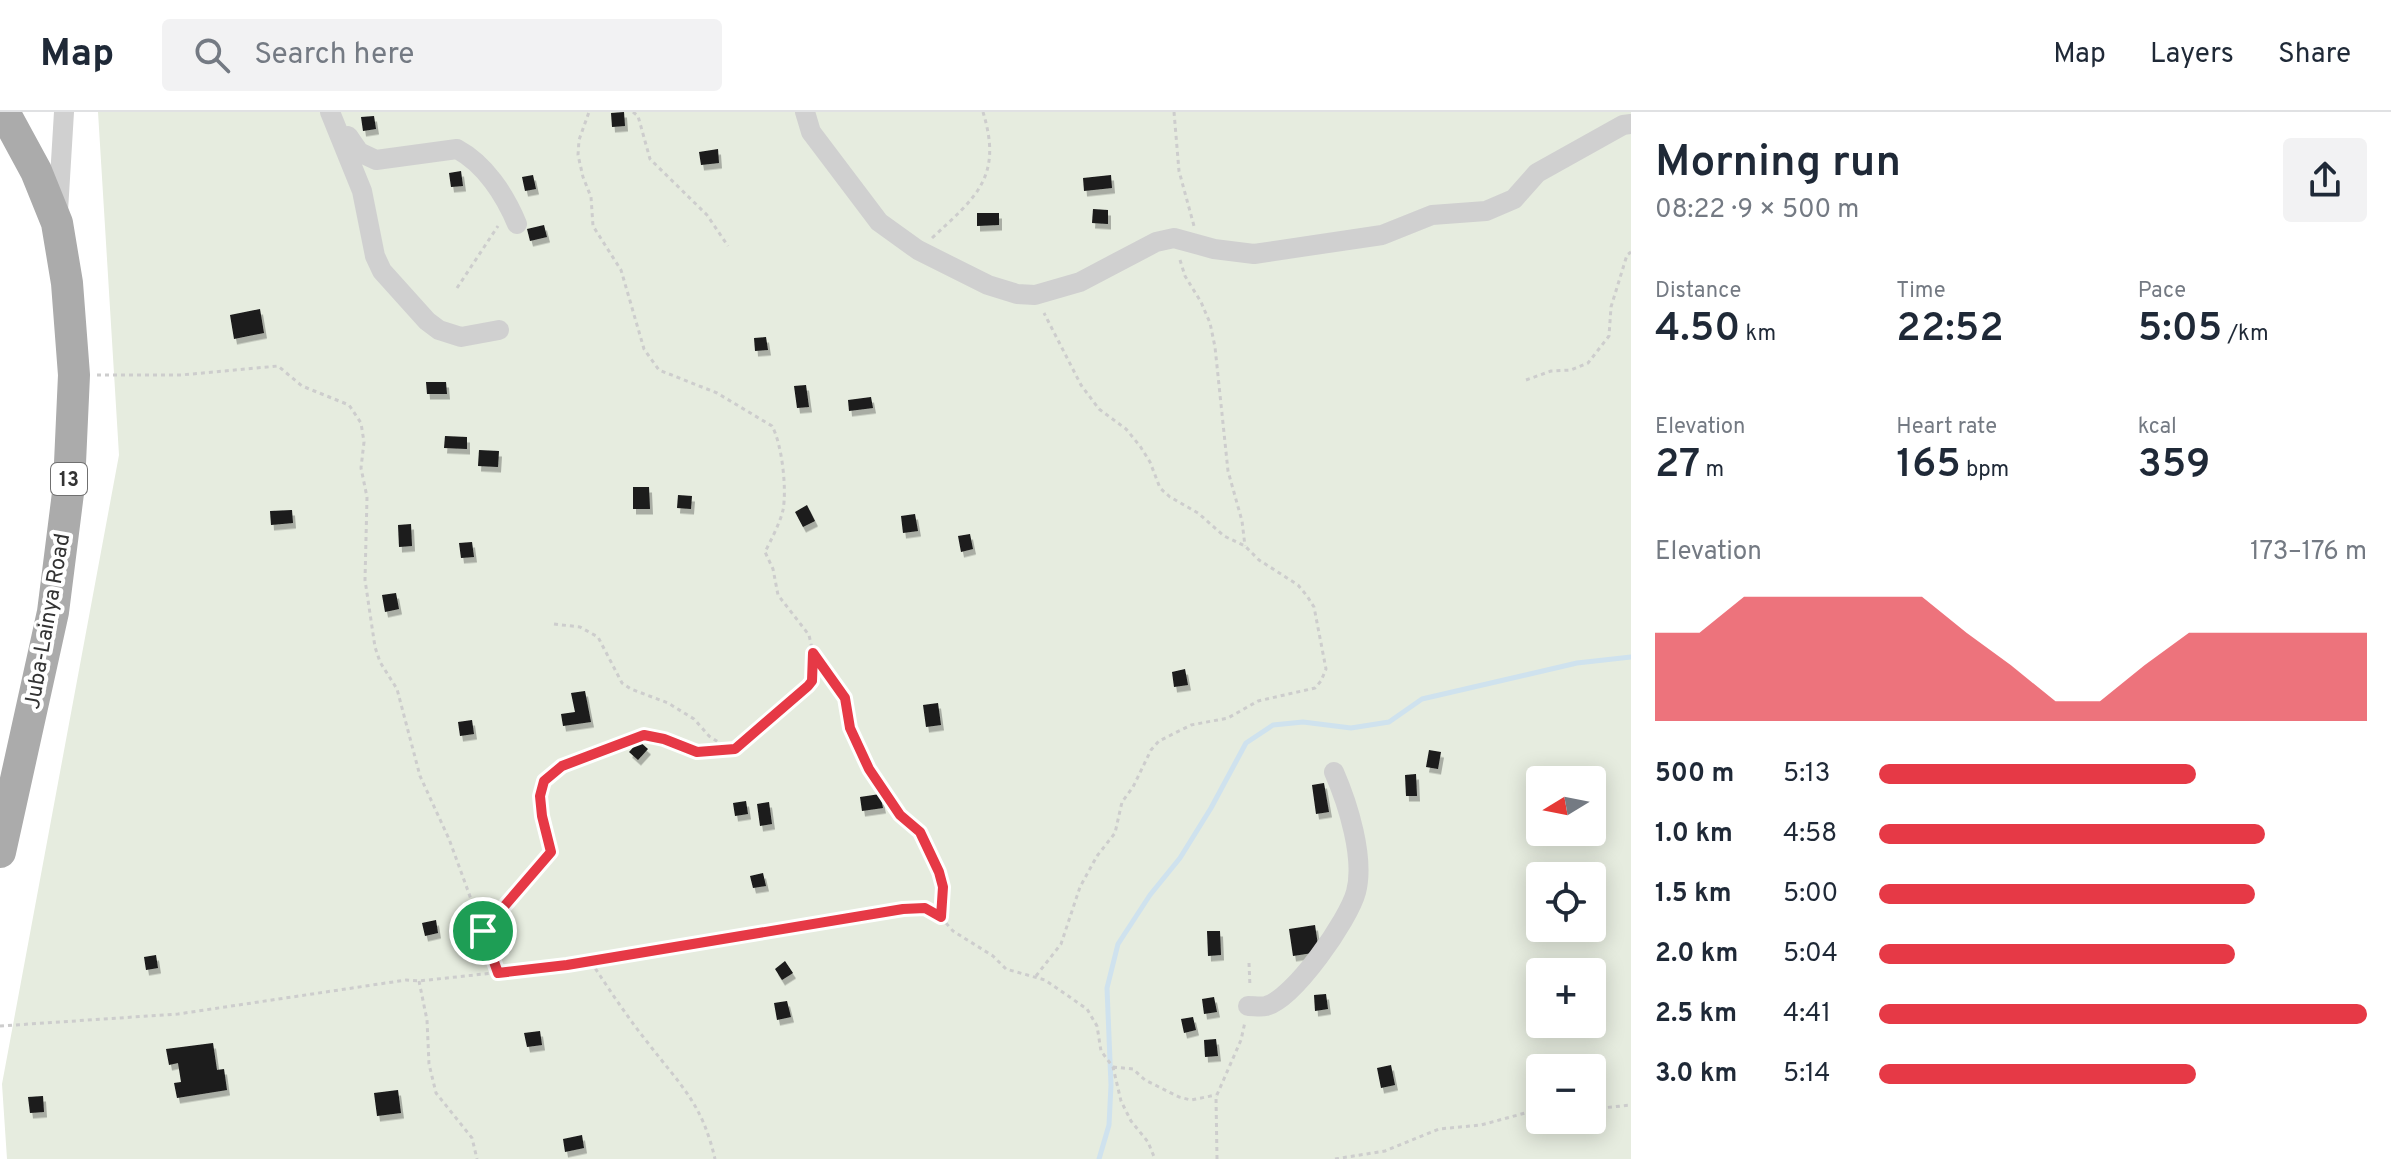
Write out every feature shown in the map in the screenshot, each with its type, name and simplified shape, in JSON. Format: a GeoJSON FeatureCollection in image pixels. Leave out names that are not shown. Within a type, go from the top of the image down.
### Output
{"type":"FeatureCollection","features":[{"type":"Feature","properties":{"kind":"main road","name":"Juba-Lainya Road"},"geometry":{"type":"LineString","coordinates":[[0,852],[53,612],[69,485],[74,375],[67,283],[57,223],[36,171],[4,120]]}},
{"type":"Feature","properties":{"kind":"street"},"geometry":{"type":"LineString","coordinates":[[57,223],[64,112]]}},
{"type":"Feature","properties":{"kind":"street"},"geometry":{"type":"LineString","coordinates":[[805,112],[811,132],[879,222],[918,250],[988,285],[1017,294],[1035,295],[1080,282],[1156,242],[1174,238],[1214,249],[1254,254],[1382,235],[1432,215],[1486,211],[1514,199],[1537,173],[1623,125],[1631,124]]}},
{"type":"Feature","properties":{"kind":"street"},"geometry":{"type":"LineString","coordinates":[[332,114],[359,152],[376,160],[457,149],[468,154],[487,173],[513,215]]}},
{"type":"Feature","properties":{"kind":"street"},"geometry":{"type":"LineString","coordinates":[[332,114],[362,191],[375,256],[382,271],[439,330],[461,337],[499,330]]}},
{"type":"Feature","properties":{"kind":"street"},"geometry":{"type":"LineString","coordinates":[[1248,1006],[1268,1006],[1308,971],[1341,927],[1357,891],[1358,861],[1347,803],[1334,772]]}},
{"type":"Feature","properties":{"kind":"path"},"geometry":{"type":"LineString","coordinates":[[589,112],[579,140],[578,155],[591,197],[593,226],[621,270],[644,349],[659,370],[717,393],[772,426],[777,435],[783,510],[765,552],[773,569],[778,595],[805,629],[813,653],[845,698],[850,728],[869,769],[900,815],[920,832],[943,887],[941,917]]}},
{"type":"Feature","properties":{"kind":"path"},"geometry":{"type":"LineString","coordinates":[[633,112],[638,116],[650,159],[707,215],[728,246]]}},
{"type":"Feature","properties":{"kind":"path"},"geometry":{"type":"LineString","coordinates":[[918,250],[975,197],[982,185],[990,152],[983,112]]}},
{"type":"Feature","properties":{"kind":"path"},"geometry":{"type":"LineString","coordinates":[[1174,112],[1179,171],[1198,245]]}},
{"type":"Feature","properties":{"kind":"path"},"geometry":{"type":"LineString","coordinates":[[457,288],[513,215]]}},
{"type":"Feature","properties":{"kind":"path"},"geometry":{"type":"LineString","coordinates":[[1174,238],[1185,276],[1210,323],[1228,471],[1242,521],[1245,546]]}},
{"type":"Feature","properties":{"kind":"path"},"geometry":{"type":"LineString","coordinates":[[1526,380],[1588,363],[1609,336],[1611,307],[1627,255],[1631,252]]}},
{"type":"Feature","properties":{"kind":"path"},"geometry":{"type":"LineString","coordinates":[[1035,295],[1081,385],[1099,409],[1126,429],[1140,446],[1160,488],[1198,513],[1224,536],[1245,546],[1259,560],[1298,585],[1314,607],[1326,669],[1315,688],[1258,701],[1228,718],[1191,725],[1159,741],[1122,802],[1115,833],[1097,856],[1080,887],[1061,944],[1036,976]]}},
{"type":"Feature","properties":{"kind":"path"},"geometry":{"type":"LineString","coordinates":[[74,375],[181,375],[278,366],[302,386],[349,405],[356,413],[363,430],[361,468],[367,497],[365,580],[375,647],[380,662],[397,689],[420,776],[449,839],[498,973],[512,971]]}},
{"type":"Feature","properties":{"kind":"path"},"geometry":{"type":"LineString","coordinates":[[554,624],[580,627],[598,637],[622,683],[668,703],[694,719],[709,736],[729,749]]}},
{"type":"Feature","properties":{"kind":"path"},"geometry":{"type":"LineString","coordinates":[[483,931],[551,852],[540,796],[544,781],[562,766],[644,735],[697,752],[740,746],[812,681],[813,653]]}},
{"type":"Feature","properties":{"kind":"path"},"geometry":{"type":"LineString","coordinates":[[0,1026],[178,1014],[406,980],[591,962],[903,909],[925,908],[941,917],[953,931],[993,956],[1006,969],[1036,976],[1087,1009],[1097,1026],[1101,1051],[1113,1067],[1121,1101],[1131,1121],[1148,1142],[1155,1159]]}},
{"type":"Feature","properties":{"kind":"path"},"geometry":{"type":"LineString","coordinates":[[591,962],[640,1032],[691,1095],[709,1132],[715,1159]]}},
{"type":"Feature","properties":{"kind":"path"},"geometry":{"type":"LineString","coordinates":[[1217,1159],[1217,1095],[1241,1040],[1251,993],[1249,963]]}},
{"type":"Feature","properties":{"kind":"path"},"geometry":{"type":"LineString","coordinates":[[419,981],[427,1020],[429,1064],[436,1093],[472,1138],[477,1159]]}},
{"type":"Feature","properties":{"kind":"path"},"geometry":{"type":"LineString","coordinates":[[1113,1067],[1133,1069],[1145,1080],[1179,1097],[1191,1100],[1217,1095]]}},
{"type":"Feature","properties":{"kind":"path"},"geometry":{"type":"LineString","coordinates":[[1606,1108],[1631,1105]]}},
{"type":"Feature","properties":{"kind":"path"},"geometry":{"type":"LineString","coordinates":[[1335,1159],[1385,1151],[1439,1129],[1481,1125],[1526,1113]]}},
{"type":"Feature","properties":{"kind":"shaded area"},"geometry":{"type":"Polygon","coordinates":[[[98,112],[1631,112],[1631,1159],[7,1159],[2,1084],[119,455],[98,112]]]}},
{"type":"Feature","properties":{"kind":"building"},"geometry":{"type":"Polygon","coordinates":[[[624,112],[625,126],[612,127],[611,113],[624,112]]]}},
{"type":"Feature","properties":{"kind":"building"},"geometry":{"type":"Polygon","coordinates":[[[374,116],[376,129],[363,131],[361,117],[374,116]]]}},
{"type":"Feature","properties":{"kind":"building"},"geometry":{"type":"Polygon","coordinates":[[[718,149],[719,163],[701,165],[699,152],[718,149]]]}},
{"type":"Feature","properties":{"kind":"building"},"geometry":{"type":"Polygon","coordinates":[[[461,171],[463,186],[451,187],[449,173],[461,171]]]}},
{"type":"Feature","properties":{"kind":"building"},"geometry":{"type":"Polygon","coordinates":[[[533,175],[536,189],[525,191],[522,177],[533,175]]]}},
{"type":"Feature","properties":{"kind":"building"},"geometry":{"type":"Polygon","coordinates":[[[1111,175],[1112,188],[1084,191],[1083,178],[1111,175]]]}},
{"type":"Feature","properties":{"kind":"building"},"geometry":{"type":"Polygon","coordinates":[[[1093,209],[1108,210],[1108,224],[1092,223],[1093,209]]]}},
{"type":"Feature","properties":{"kind":"building"},"geometry":{"type":"Polygon","coordinates":[[[977,213],[999,213],[999,225],[977,226],[977,213]]]}},
{"type":"Feature","properties":{"kind":"building"},"geometry":{"type":"Polygon","coordinates":[[[544,225],[547,237],[530,241],[527,229],[544,225]]]}},
{"type":"Feature","properties":{"kind":"building"},"geometry":{"type":"Polygon","coordinates":[[[260,309],[264,333],[234,339],[230,315],[260,309]]]}},
{"type":"Feature","properties":{"kind":"building"},"geometry":{"type":"Polygon","coordinates":[[[766,337],[768,350],[755,351],[754,338],[766,337]]]}},
{"type":"Feature","properties":{"kind":"building"},"geometry":{"type":"Polygon","coordinates":[[[426,382],[446,382],[447,394],[427,394],[426,382]]]}},
{"type":"Feature","properties":{"kind":"building"},"geometry":{"type":"Polygon","coordinates":[[[806,385],[809,407],[797,408],[794,386],[806,385]]]}},
{"type":"Feature","properties":{"kind":"building"},"geometry":{"type":"Polygon","coordinates":[[[871,397],[873,408],[849,411],[848,400],[871,397]]]}},
{"type":"Feature","properties":{"kind":"building"},"geometry":{"type":"Polygon","coordinates":[[[445,436],[467,437],[467,449],[444,448],[445,436]]]}},
{"type":"Feature","properties":{"kind":"building"},"geometry":{"type":"Polygon","coordinates":[[[479,450],[499,451],[498,467],[478,466],[479,450]]]}},
{"type":"Feature","properties":{"kind":"building"},"geometry":{"type":"Polygon","coordinates":[[[633,487],[649,487],[650,509],[633,509],[633,487]]]}},
{"type":"Feature","properties":{"kind":"building"},"geometry":{"type":"Polygon","coordinates":[[[678,495],[692,496],[691,509],[677,508],[678,495]]]}},
{"type":"Feature","properties":{"kind":"building"},"geometry":{"type":"Polygon","coordinates":[[[807,505],[815,521],[803,527],[795,512],[807,505]]]}},
{"type":"Feature","properties":{"kind":"building"},"geometry":{"type":"Polygon","coordinates":[[[292,510],[293,523],[271,525],[270,511],[292,510]]]}},
{"type":"Feature","properties":{"kind":"building"},"geometry":{"type":"Polygon","coordinates":[[[915,514],[918,531],[903,533],[901,516],[915,514]]]}},
{"type":"Feature","properties":{"kind":"building"},"geometry":{"type":"Polygon","coordinates":[[[411,524],[412,546],[399,547],[398,525],[411,524]]]}},
{"type":"Feature","properties":{"kind":"building"},"geometry":{"type":"Polygon","coordinates":[[[970,534],[973,549],[961,552],[958,536],[970,534]]]}},
{"type":"Feature","properties":{"kind":"building"},"geometry":{"type":"Polygon","coordinates":[[[472,542],[474,557],[461,558],[459,543],[472,542]]]}},
{"type":"Feature","properties":{"kind":"building"},"geometry":{"type":"Polygon","coordinates":[[[396,593],[399,609],[385,612],[382,595],[396,593]]]}},
{"type":"Feature","properties":{"kind":"building"},"geometry":{"type":"Polygon","coordinates":[[[1185,669],[1188,685],[1174,687],[1172,672],[1185,669]]]}},
{"type":"Feature","properties":{"kind":"building"},"geometry":{"type":"Polygon","coordinates":[[[585,691],[591,722],[563,726],[561,714],[575,712],[571,693],[585,691]]]}},
{"type":"Feature","properties":{"kind":"building"},"geometry":{"type":"Polygon","coordinates":[[[938,703],[941,725],[926,727],[923,705],[938,703]]]}},
{"type":"Feature","properties":{"kind":"building"},"geometry":{"type":"Polygon","coordinates":[[[472,720],[474,734],[460,736],[458,722],[472,720]]]}},
{"type":"Feature","properties":{"kind":"building"},"geometry":{"type":"Polygon","coordinates":[[[639,741],[648,749],[638,760],[629,752],[639,741]]]}},
{"type":"Feature","properties":{"kind":"building"},"geometry":{"type":"Polygon","coordinates":[[[1429,750],[1441,752],[1438,769],[1426,767],[1429,750]]]}},
{"type":"Feature","properties":{"kind":"building"},"geometry":{"type":"Polygon","coordinates":[[[1416,774],[1417,796],[1406,796],[1405,775],[1416,774]]]}},
{"type":"Feature","properties":{"kind":"building"},"geometry":{"type":"Polygon","coordinates":[[[1324,783],[1329,812],[1316,814],[1312,785],[1324,783]]]}},
{"type":"Feature","properties":{"kind":"building"},"geometry":{"type":"Polygon","coordinates":[[[880,794],[883,808],[862,811],[860,797],[880,794]]]}},
{"type":"Feature","properties":{"kind":"building"},"geometry":{"type":"Polygon","coordinates":[[[746,801],[748,814],[735,816],[733,803],[746,801]]]}},
{"type":"Feature","properties":{"kind":"building"},"geometry":{"type":"Polygon","coordinates":[[[769,802],[772,824],[760,826],[757,804],[769,802]]]}},
{"type":"Feature","properties":{"kind":"building"},"geometry":{"type":"Polygon","coordinates":[[[763,873],[766,886],[753,888],[750,876],[763,873]]]}},
{"type":"Feature","properties":{"kind":"building"},"geometry":{"type":"Polygon","coordinates":[[[436,920],[438,933],[425,936],[422,923],[436,920]]]}},
{"type":"Feature","properties":{"kind":"building"},"geometry":{"type":"Polygon","coordinates":[[[1315,925],[1319,952],[1293,956],[1289,929],[1315,925]]]}},
{"type":"Feature","properties":{"kind":"building"},"geometry":{"type":"Polygon","coordinates":[[[1207,931],[1220,931],[1221,955],[1208,956],[1207,931]]]}},
{"type":"Feature","properties":{"kind":"building"},"geometry":{"type":"Polygon","coordinates":[[[156,955],[158,968],[146,970],[144,957],[156,955]]]}},
{"type":"Feature","properties":{"kind":"building"},"geometry":{"type":"Polygon","coordinates":[[[785,961],[793,973],[782,980],[775,969],[785,961]]]}},
{"type":"Feature","properties":{"kind":"building"},"geometry":{"type":"Polygon","coordinates":[[[1326,994],[1328,1009],[1315,1011],[1314,995],[1326,994]]]}},
{"type":"Feature","properties":{"kind":"building"},"geometry":{"type":"Polygon","coordinates":[[[1214,997],[1217,1012],[1204,1014],[1202,999],[1214,997]]]}},
{"type":"Feature","properties":{"kind":"building"},"geometry":{"type":"Polygon","coordinates":[[[787,1001],[791,1017],[777,1020],[774,1003],[787,1001]]]}},
{"type":"Feature","properties":{"kind":"building"},"geometry":{"type":"Polygon","coordinates":[[[1193,1017],[1196,1030],[1184,1033],[1181,1019],[1193,1017]]]}},
{"type":"Feature","properties":{"kind":"building"},"geometry":{"type":"Polygon","coordinates":[[[540,1031],[542,1045],[527,1047],[524,1033],[540,1031]]]}},
{"type":"Feature","properties":{"kind":"building"},"geometry":{"type":"Polygon","coordinates":[[[1216,1039],[1218,1056],[1205,1057],[1204,1040],[1216,1039]]]}},
{"type":"Feature","properties":{"kind":"building"},"geometry":{"type":"Polygon","coordinates":[[[213,1043],[217,1070],[224,1069],[227,1090],[177,1098],[174,1083],[181,1082],[178,1063],[169,1065],[166,1049],[213,1043]]]}},
{"type":"Feature","properties":{"kind":"building"},"geometry":{"type":"Polygon","coordinates":[[[1391,1065],[1395,1085],[1381,1088],[1377,1068],[1391,1065]]]}},
{"type":"Feature","properties":{"kind":"building"},"geometry":{"type":"Polygon","coordinates":[[[398,1090],[401,1113],[377,1116],[374,1093],[398,1090]]]}},
{"type":"Feature","properties":{"kind":"building"},"geometry":{"type":"Polygon","coordinates":[[[43,1096],[44,1112],[30,1113],[28,1097],[43,1096]]]}},
{"type":"Feature","properties":{"kind":"building"},"geometry":{"type":"Polygon","coordinates":[[[582,1135],[584,1148],[565,1152],[563,1139],[582,1135]]]}},
{"type":"Feature","properties":{"kind":"waterway"},"geometry":{"type":"LineString","coordinates":[[1099,1159],[1109,1125],[1111,1085],[1107,988],[1118,944],[1150,895],[1180,858],[1246,743],[1273,725],[1303,722],[1351,728],[1389,722],[1422,699],[1577,663],[1631,657]]}},
{"type":"Feature","properties":{"kind":"route"},"geometry":{"type":"LineString","coordinates":[[813,653],[845,698],[850,728],[869,769],[900,815],[920,832],[943,880],[941,917],[925,908],[903,909],[843,917],[710,943],[498,973],[483,931],[551,852],[540,796],[544,781],[578,758],[644,735],[697,752],[735,749],[808,686],[812,681],[813,653]]}}]}
